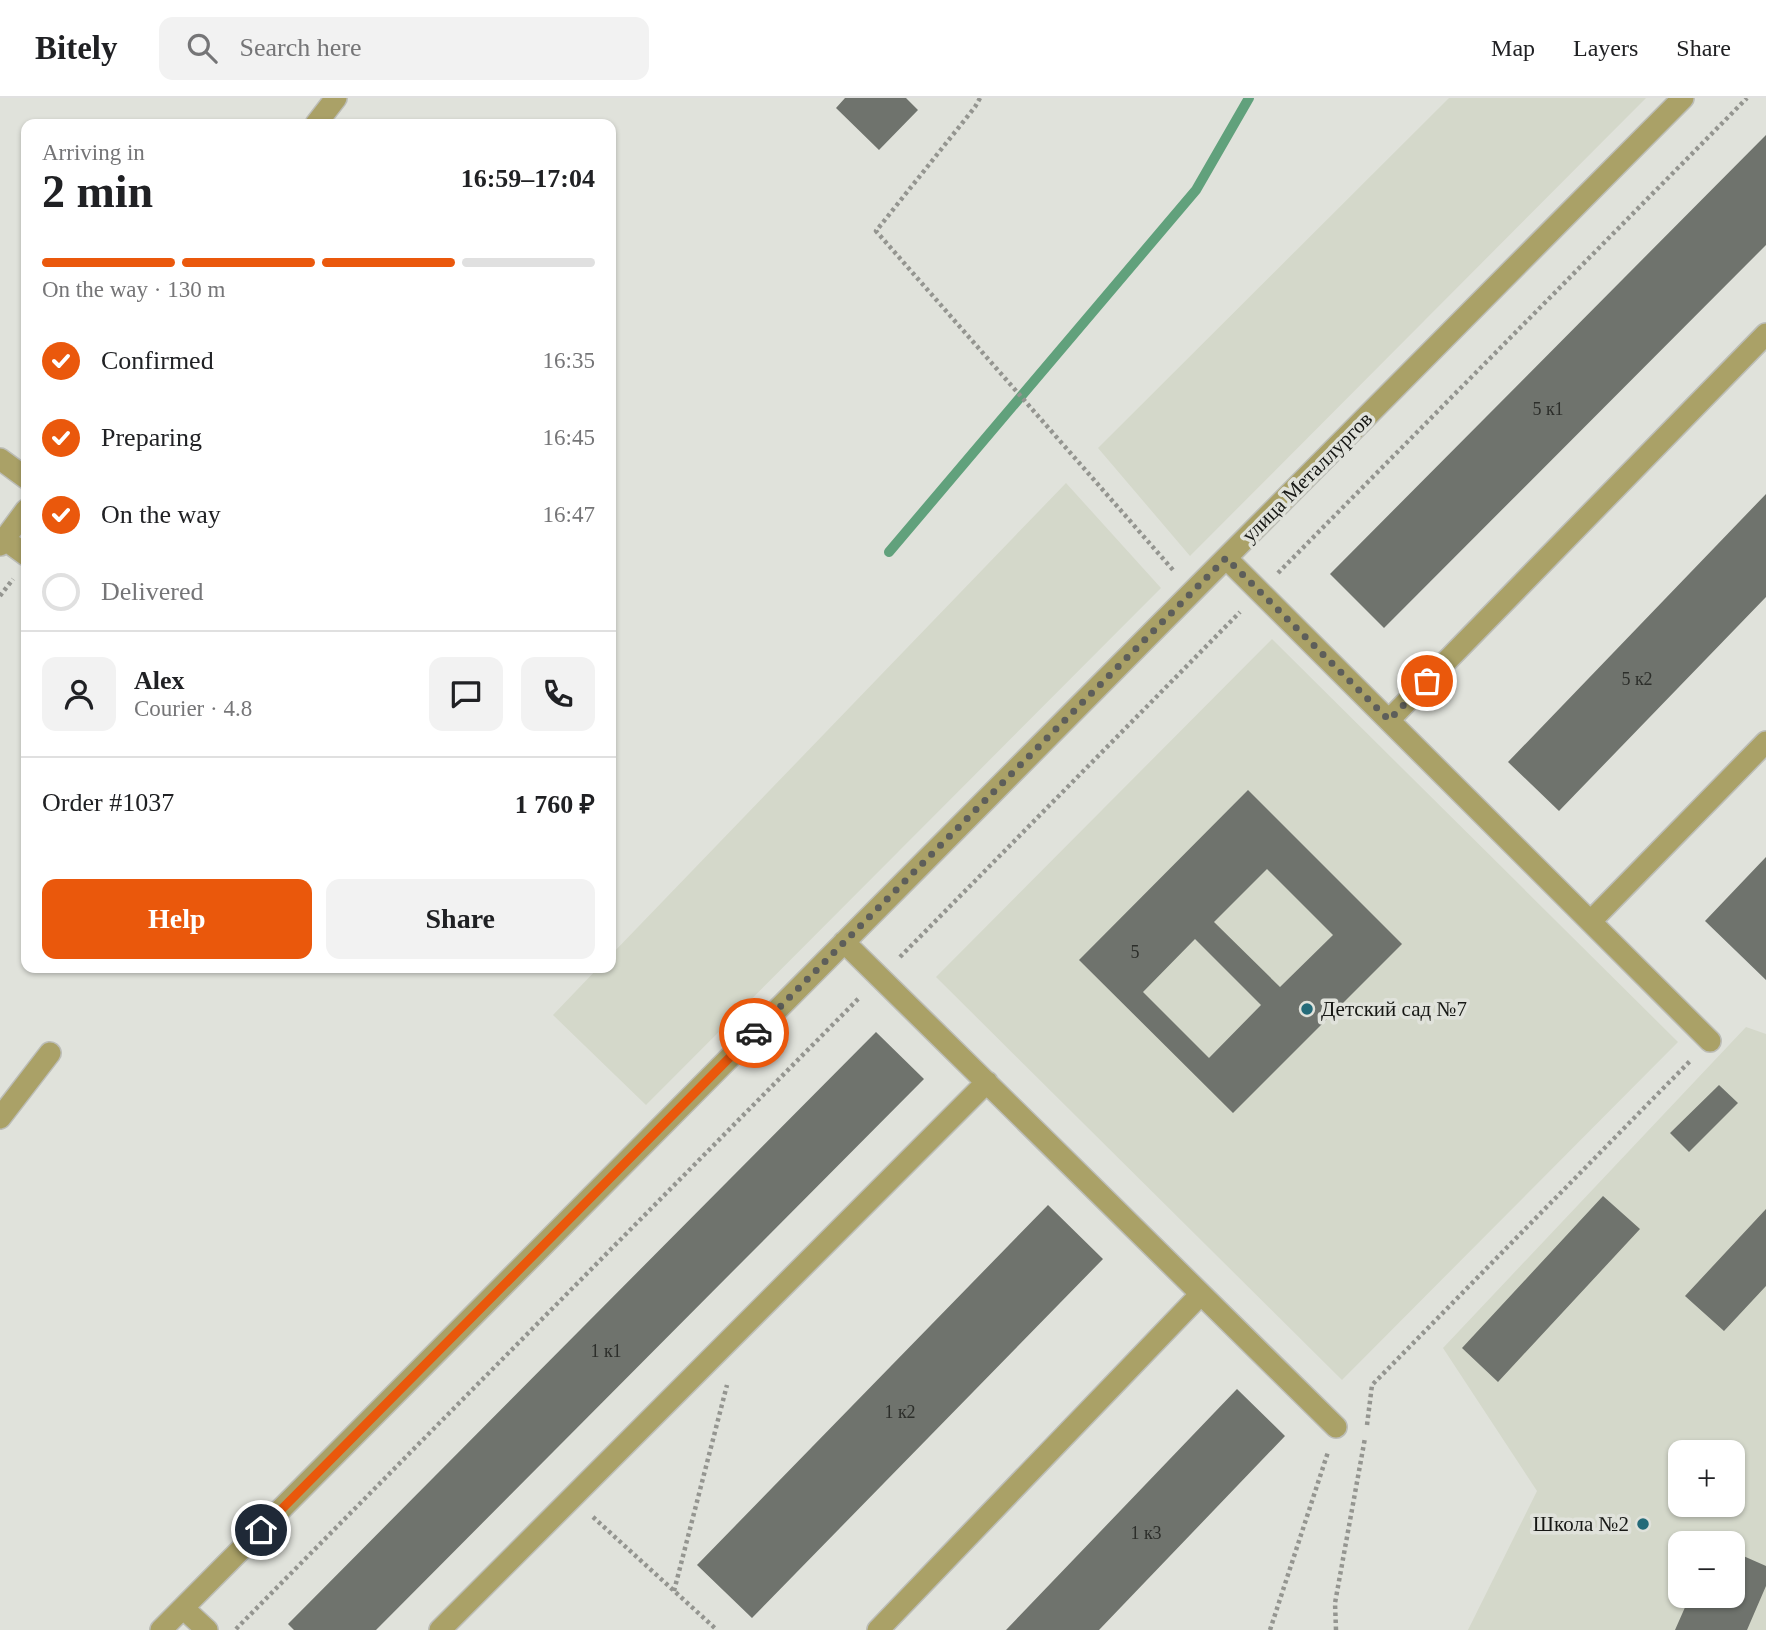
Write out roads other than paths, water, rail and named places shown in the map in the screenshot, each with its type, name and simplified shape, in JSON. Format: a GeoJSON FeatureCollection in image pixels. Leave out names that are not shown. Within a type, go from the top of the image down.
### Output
{"type":"FeatureCollection","features":[{"type":"Feature","properties":{"kind":"street"},"geometry":{"type":"LineString","coordinates":[[320,119],[336,98]]}},
{"type":"Feature","properties":{"kind":"street","name":"улица Металлургов"},"geometry":{"type":"LineString","coordinates":[[162,1630],[1683,98]]}},
{"type":"Feature","properties":{"kind":"street"},"geometry":{"type":"LineString","coordinates":[[1389,720],[1766,334]]}},
{"type":"Feature","properties":{"kind":"street"},"geometry":{"type":"LineString","coordinates":[[0,458],[21,474]]}},
{"type":"Feature","properties":{"kind":"street"},"geometry":{"type":"LineString","coordinates":[[21,517],[2,542],[21,552]]}},
{"type":"Feature","properties":{"kind":"street"},"geometry":{"type":"LineString","coordinates":[[1226,558],[1710,1041]]}},
{"type":"Feature","properties":{"kind":"street"},"geometry":{"type":"LineString","coordinates":[[1591,921],[1766,742]]}},
{"type":"Feature","properties":{"kind":"street"},"geometry":{"type":"LineString","coordinates":[[844,942],[1336,1427]]}},
{"type":"Feature","properties":{"kind":"street"},"geometry":{"type":"LineString","coordinates":[[0,1118],[50,1053]]}},
{"type":"Feature","properties":{"kind":"street"},"geometry":{"type":"LineString","coordinates":[[440,1630],[987,1082]]}},
{"type":"Feature","properties":{"kind":"street"},"geometry":{"type":"LineString","coordinates":[[878,1630],[1201,1294]]}},
{"type":"Feature","properties":{"kind":"street"},"geometry":{"type":"LineString","coordinates":[[183,1608],[207,1630]]}},
{"type":"Feature","properties":{"kind":"waterway"},"geometry":{"type":"LineString","coordinates":[[889,552],[1196,190],[1249,98]]}},
{"type":"Feature","properties":{"kind":"place","name":"Детский сад №7"},"geometry":{"type":"Point","coordinates":[1307,1009]}},
{"type":"Feature","properties":{"kind":"place","name":"Школа №2"},"geometry":{"type":"Point","coordinates":[1643,1524]}}]}
